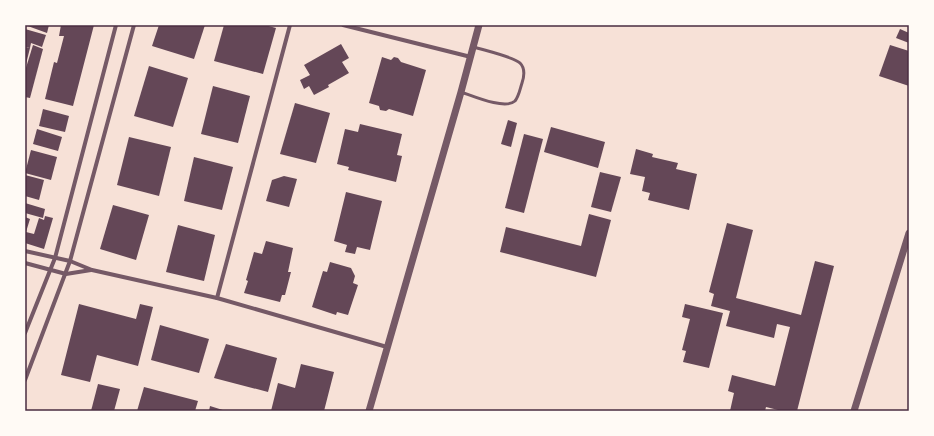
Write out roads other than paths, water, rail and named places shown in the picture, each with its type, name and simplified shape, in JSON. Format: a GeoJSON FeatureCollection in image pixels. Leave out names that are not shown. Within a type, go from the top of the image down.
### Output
{"type":"FeatureCollection","features":[{"type":"Feature","properties":{"kind":"street"},"geometry":{"type":"LineString","coordinates":[[25,333],[55,258],[116,25]]}},
{"type":"Feature","properties":{"kind":"street"},"geometry":{"type":"LineString","coordinates":[[25,380],[70,261],[134,25]]}},
{"type":"Feature","properties":{"kind":"street"},"geometry":{"type":"LineString","coordinates":[[217,298],[290,25]]}},
{"type":"Feature","properties":{"kind":"street"},"geometry":{"type":"LineString","coordinates":[[343,25],[471,58]]}},
{"type":"Feature","properties":{"kind":"street"},"geometry":{"type":"LineString","coordinates":[[369,411],[471,58],[479,25]]}},
{"type":"Feature","properties":{"kind":"street"},"geometry":{"type":"LineString","coordinates":[[854,411],[909,233]]}},
{"type":"Feature","properties":{"kind":"street"},"geometry":{"type":"LineString","coordinates":[[25,251],[70,261],[92,270],[217,298],[387,347]]}},
{"type":"Feature","properties":{"kind":"street"},"geometry":{"type":"LineString","coordinates":[[25,263],[66,274],[92,270]]}},
{"type":"Feature","properties":{"kind":"lane"},"geometry":{"type":"LineString","coordinates":[[461,92],[507,104],[515,100],[517,97],[523,79],[524,74],[522,66],[516,60],[474,47]]}}]}
